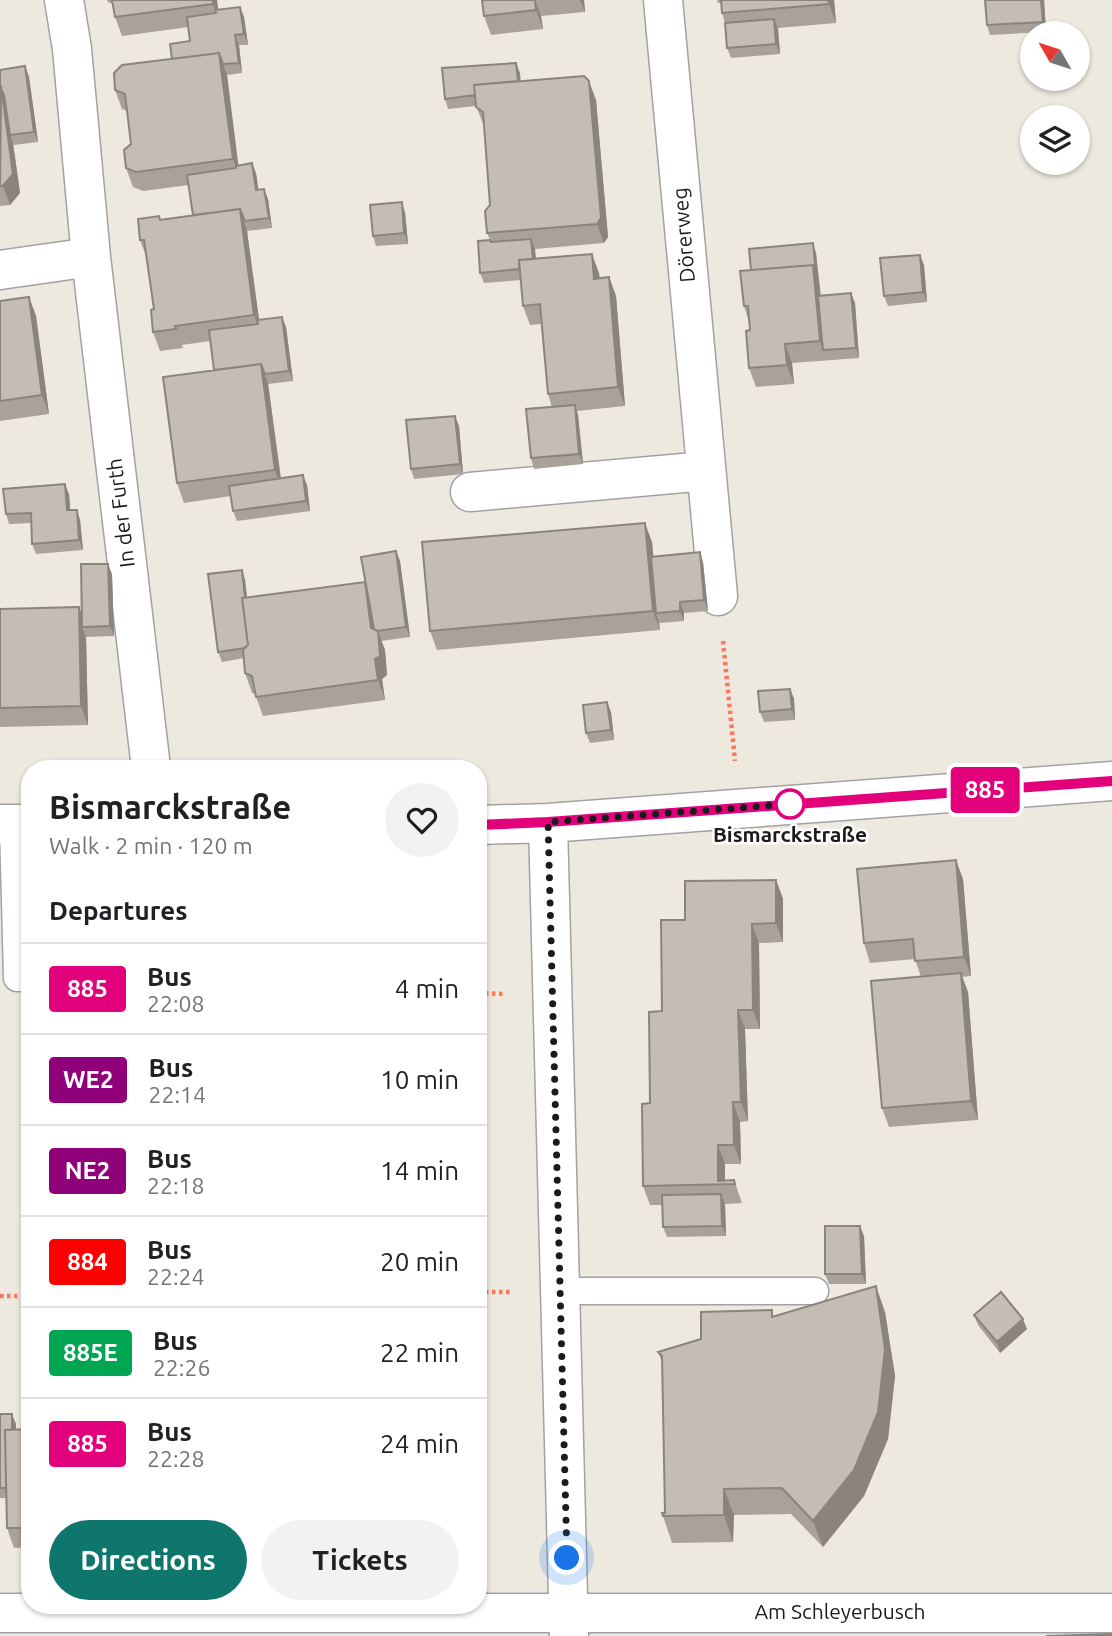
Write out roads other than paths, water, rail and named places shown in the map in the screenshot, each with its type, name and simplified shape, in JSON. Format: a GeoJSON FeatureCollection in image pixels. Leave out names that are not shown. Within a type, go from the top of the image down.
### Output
{"type":"FeatureCollection","features":[{"type":"Feature","properties":{"kind":"street","name":"In der Furth"},"geometry":{"type":"LineString","coordinates":[[64,0],[72,49],[91,257],[150,760]]}},
{"type":"Feature","properties":{"kind":"street","name":"Dörerweg"},"geometry":{"type":"LineString","coordinates":[[663,0],[718,596]]}},
{"type":"Feature","properties":{"kind":"street"},"geometry":{"type":"LineString","coordinates":[[0,270],[91,257]]}},
{"type":"Feature","properties":{"kind":"street"},"geometry":{"type":"LineString","coordinates":[[470,492],[706,471]]}},
{"type":"Feature","properties":{"kind":"street"},"geometry":{"type":"LineString","coordinates":[[487,825],[1112,781]]}},
{"type":"Feature","properties":{"kind":"street"},"geometry":{"type":"LineString","coordinates":[[548,822],[569,1624]]}},
{"type":"Feature","properties":{"kind":"street","name":"Am Schleyerbusch"},"geometry":{"type":"LineString","coordinates":[[0,1613],[21,1613]]}},
{"type":"Feature","properties":{"kind":"street","name":"Am Schleyerbusch"},"geometry":{"type":"LineString","coordinates":[[52,1614],[569,1624],[1112,1613]]}},
{"type":"Feature","properties":{"kind":"lane"},"geometry":{"type":"LineString","coordinates":[[14,824],[17,978],[21,978]]}},
{"type":"Feature","properties":{"kind":"lane"},"geometry":{"type":"LineString","coordinates":[[561,1291],[815,1291]]}},
{"type":"Feature","properties":{"kind":"place","name":"Bismarckstraße"},"geometry":{"type":"Point","coordinates":[790,804]}}]}
